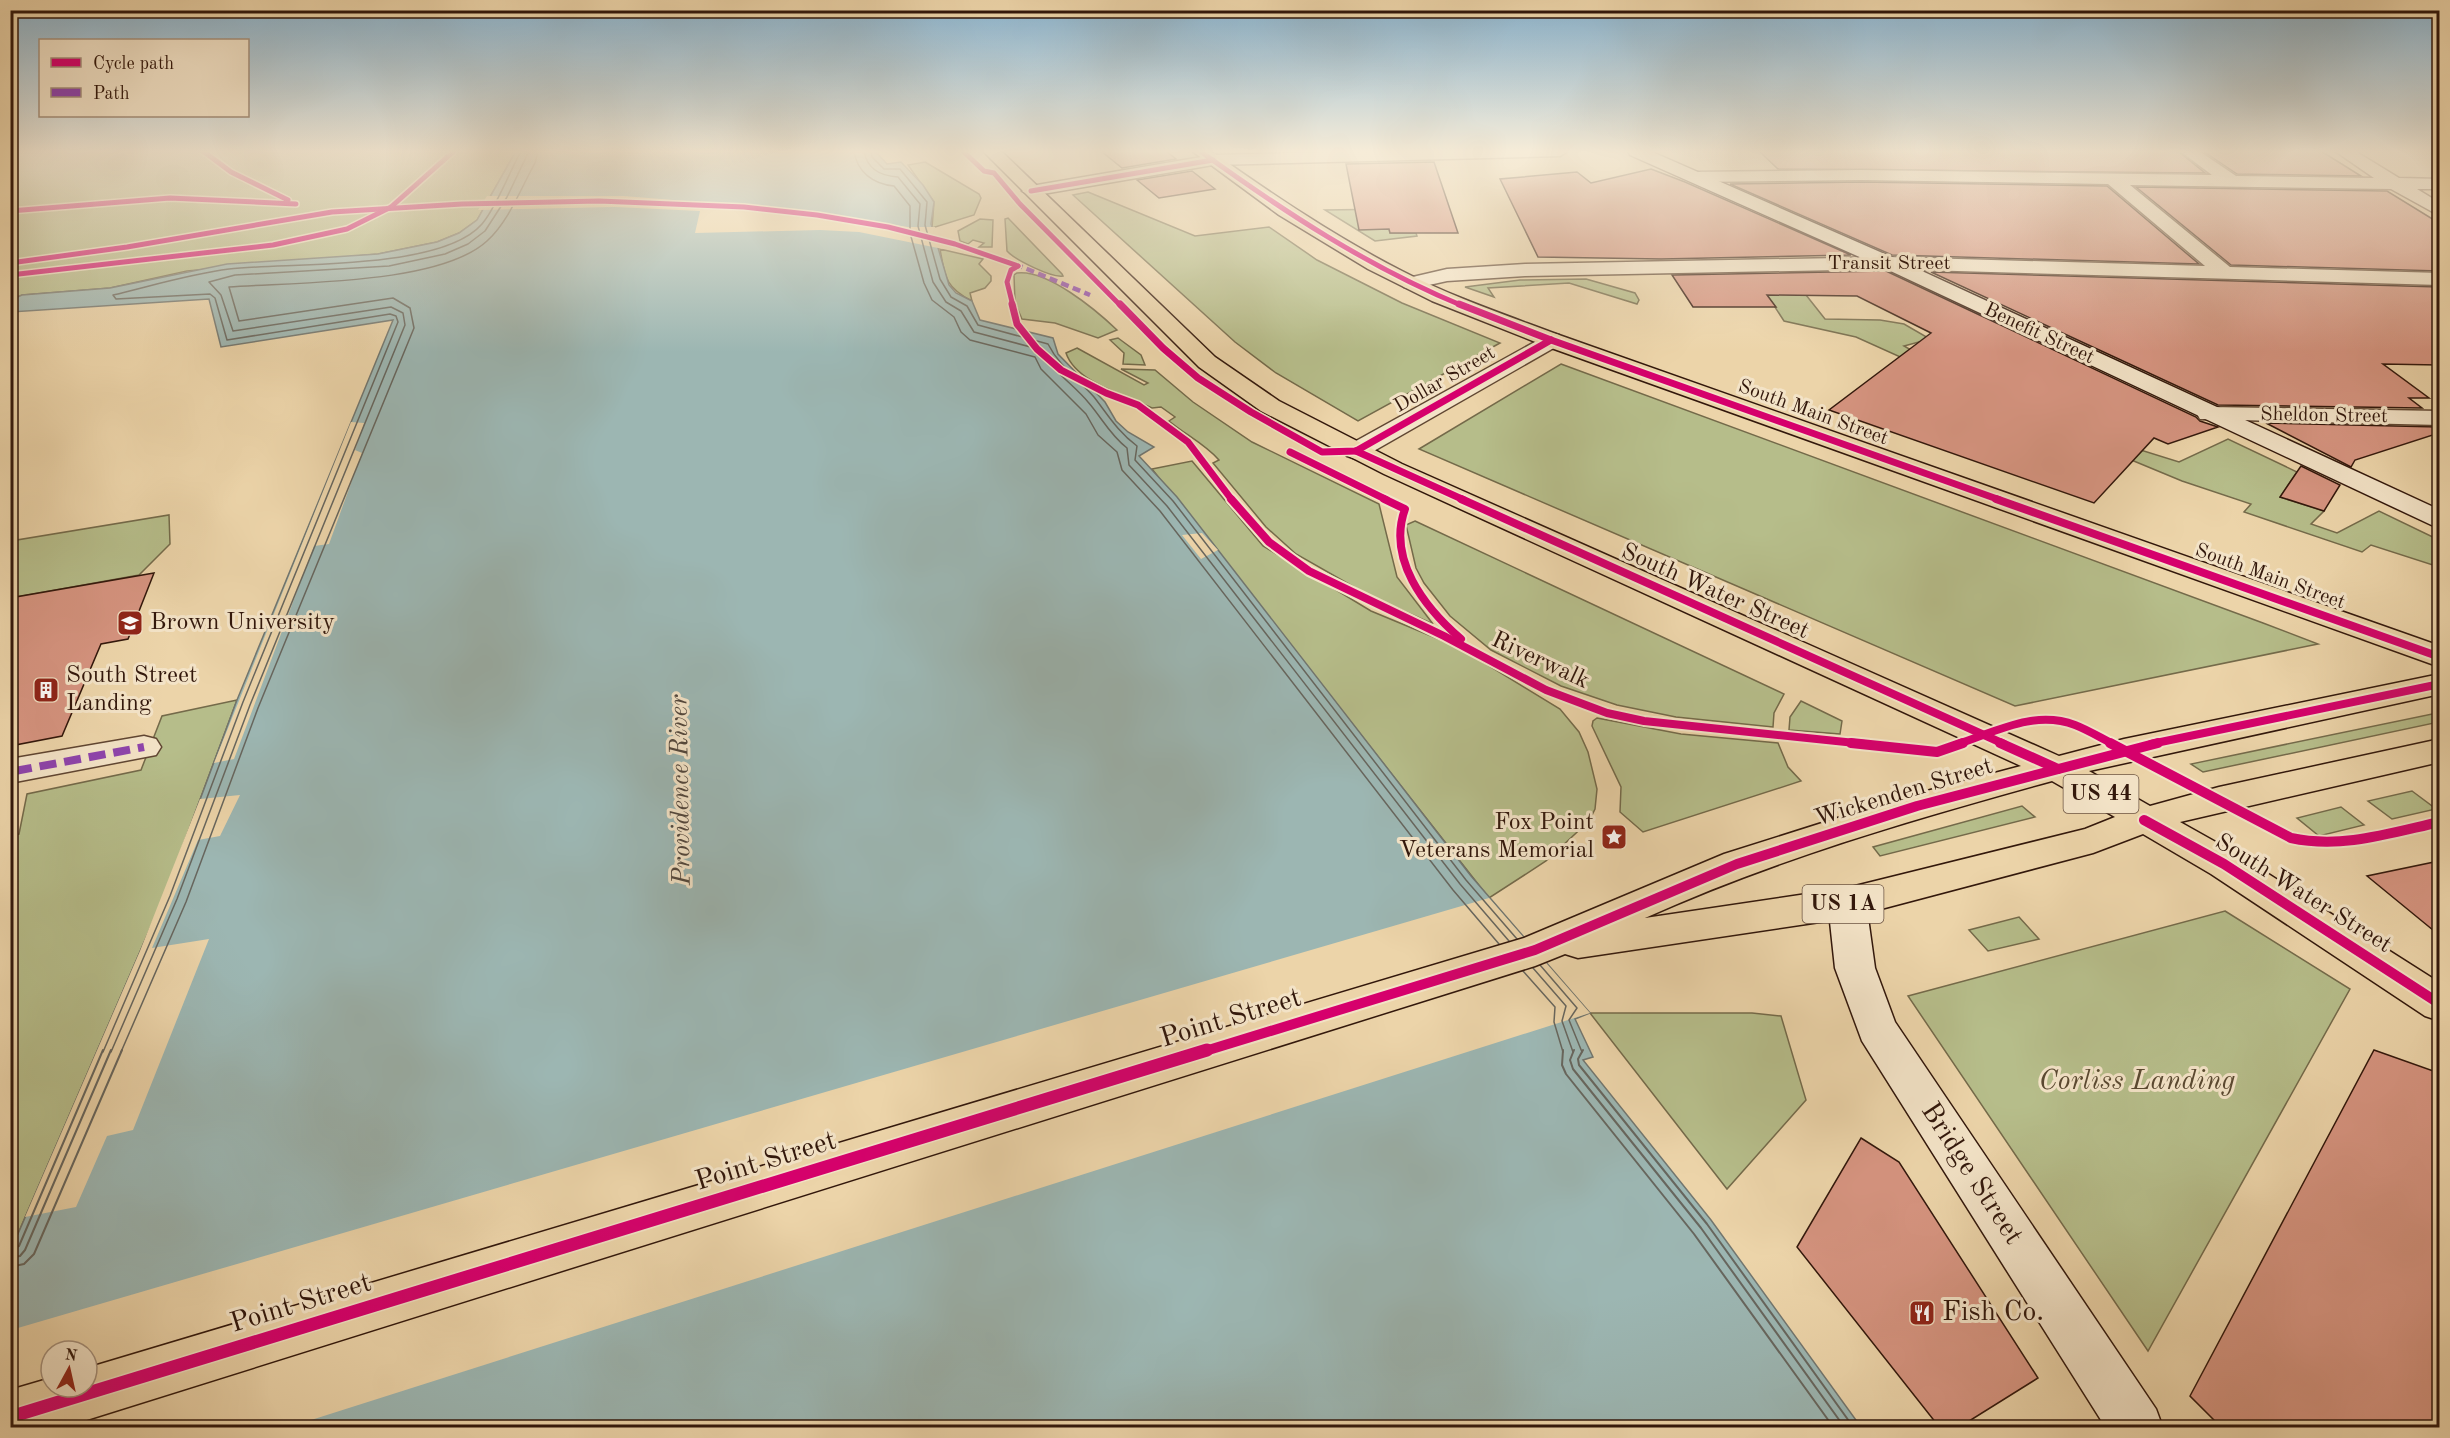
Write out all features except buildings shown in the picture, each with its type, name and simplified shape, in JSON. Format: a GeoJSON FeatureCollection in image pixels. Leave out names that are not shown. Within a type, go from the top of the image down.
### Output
{"type":"FeatureCollection","features":[{"type":"Feature","properties":{"kind":"main road","name":"South Water Street"},"geometry":{"type":"LineString","coordinates":[[1059,218],[1207,362],[1270,406],[1356,450],[2058,769],[2224,864],[2439,1004]]}},
{"type":"Feature","properties":{"kind":"main road","name":"South Main Street"},"geometry":{"type":"LineString","coordinates":[[1297,218],[1411,283],[1551,340],[2439,657]]}},
{"type":"Feature","properties":{"kind":"main road","name":"Wickenden Street"},"geometry":{"type":"LineString","coordinates":[[1535,950],[1737,864],[1917,806],[2124,750],[2439,684]]}},
{"type":"Feature","properties":{"kind":"main road"},"geometry":{"type":"LineString","coordinates":[[2144,820],[2219,800],[2439,750]]}},
{"type":"Feature","properties":{"kind":"main road","name":"US 1A"},"geometry":{"type":"LineString","coordinates":[[1535,950],[1847,903],[2093,840],[2144,820]]}},
{"type":"Feature","properties":{"kind":"main road","name":"Point Street"},"geometry":{"type":"LineString","coordinates":[[10,1417],[1535,950]]}},
{"type":"Feature","properties":{"kind":"street","name":"Benefit Street"},"geometry":{"type":"LineString","coordinates":[[1787,218],[1889,263],[2439,521]]}},
{"type":"Feature","properties":{"kind":"street"},"geometry":{"type":"LineString","coordinates":[[2160,218],[2225,273]]}},
{"type":"Feature","properties":{"kind":"street","name":"Transit Street"},"geometry":{"type":"LineString","coordinates":[[1411,283],[1447,275],[1514,270],[1889,263],[2439,279]]}},
{"type":"Feature","properties":{"kind":"street","name":"Dollar Street"},"geometry":{"type":"LineString","coordinates":[[1356,450],[1551,340]]}},
{"type":"Feature","properties":{"kind":"street","name":"Sheldon Street"},"geometry":{"type":"LineString","coordinates":[[2209,414],[2439,418]]}},
{"type":"Feature","properties":{"kind":"street"},"geometry":{"type":"LineString","coordinates":[[13,771],[144,747]]}},
{"type":"Feature","properties":{"kind":"street","name":"Bridge Street"},"geometry":{"type":"LineString","coordinates":[[1847,903],[1856,968],[1877,1029],[2137,1428]]}},
{"type":"Feature","properties":{"kind":"green space"},"geometry":{"type":"Polygon","coordinates":[[[10,218],[478,218],[459,233],[437,242],[378,254],[187,271],[110,288],[22,295],[11,300],[10,218]]]}},
{"type":"Feature","properties":{"kind":"green space"},"geometry":{"type":"Polygon","coordinates":[[[933,218],[964,218],[932,228],[933,218]]]}},
{"type":"Feature","properties":{"kind":"green space"},"geometry":{"type":"Polygon","coordinates":[[[1008,218],[1063,276],[1034,268],[1007,251],[1005,219],[1008,218]]]}},
{"type":"Feature","properties":{"kind":"green space"},"geometry":{"type":"Polygon","coordinates":[[[1098,218],[1151,218],[1195,236],[1269,227],[1317,260],[1402,303],[1500,343],[1358,421],[1276,373],[1235,342],[1098,218]]]}},
{"type":"Feature","properties":{"kind":"green space"},"geometry":{"type":"Polygon","coordinates":[[[1338,218],[1378,218],[1359,229],[1389,229],[1390,233],[1416,233],[1417,236],[1375,241],[1338,218]]]}},
{"type":"Feature","properties":{"kind":"green space"},"geometry":{"type":"Polygon","coordinates":[[[980,219],[993,220],[992,247],[979,247],[984,243],[973,240],[968,244],[960,241],[958,231],[980,219]]]}},
{"type":"Feature","properties":{"kind":"green space"},"geometry":{"type":"Polygon","coordinates":[[[940,249],[983,259],[979,264],[991,276],[991,281],[985,288],[970,293],[972,301],[951,286],[945,274],[940,249]]]}},
{"type":"Feature","properties":{"kind":"green space"},"geometry":{"type":"Polygon","coordinates":[[[1029,273],[1056,284],[1084,302],[1117,330],[1098,338],[1055,323],[1022,319],[1015,303],[1014,275],[1029,273]]]}},
{"type":"Feature","properties":{"kind":"green space"},"geometry":{"type":"Polygon","coordinates":[[[1586,279],[1635,293],[1639,300],[1637,304],[1569,283],[1488,288],[1494,297],[1465,287],[1520,280],[1586,279]]]}},
{"type":"Feature","properties":{"kind":"green space"},"geometry":{"type":"Polygon","coordinates":[[[1760,284],[1806,295],[1825,319],[1880,320],[1904,324],[1930,339],[1904,346],[1954,375],[2070,428],[2179,462],[2228,439],[2297,472],[2280,497],[2324,511],[2311,524],[2337,533],[2379,511],[2439,540],[2439,567],[2371,545],[2362,552],[2244,512],[2251,504],[2182,481],[2100,447],[1856,337],[1784,321],[1760,284]]]}},
{"type":"Feature","properties":{"kind":"green space"},"geometry":{"type":"Polygon","coordinates":[[[1118,338],[1141,355],[1145,365],[1123,364],[1124,353],[1110,340],[1118,338]]]}},
{"type":"Feature","properties":{"kind":"green space"},"geometry":{"type":"Polygon","coordinates":[[[1077,348],[1144,385],[1148,383],[1121,369],[1155,370],[1193,402],[1252,442],[1379,504],[1397,577],[1433,624],[1368,595],[1296,554],[1266,527],[1213,463],[1219,460],[1208,449],[1169,421],[1175,417],[1161,407],[1152,408],[1091,380],[1080,372],[1066,353],[1077,348]]]}},
{"type":"Feature","properties":{"kind":"green space"},"geometry":{"type":"Polygon","coordinates":[[[1561,364],[2318,644],[2015,706],[1419,449],[1561,364]]]}},
{"type":"Feature","properties":{"kind":"green space"},"geometry":{"type":"Polygon","coordinates":[[[1192,461],[1263,546],[1371,611],[1460,648],[1560,709],[1579,732],[1588,752],[1597,789],[1595,809],[1589,821],[1546,861],[1489,898],[1152,469],[1192,461]]]}},
{"type":"Feature","properties":{"kind":"green space"},"geometry":{"type":"Polygon","coordinates":[[[169,515],[170,544],[139,575],[11,598],[11,541],[169,515]]]}},
{"type":"Feature","properties":{"kind":"green space"},"geometry":{"type":"Polygon","coordinates":[[[1415,521],[1784,694],[1774,713],[1773,727],[1676,717],[1617,705],[1561,686],[1491,650],[1450,616],[1424,583],[1416,568],[1406,525],[1415,521]]]}},
{"type":"Feature","properties":{"kind":"green space"},"geometry":{"type":"Polygon","coordinates":[[[237,700],[165,894],[11,1250],[10,836],[19,834],[27,794],[141,770],[162,716],[237,700]]]}},
{"type":"Feature","properties":{"kind":"green space"},"geometry":{"type":"Polygon","coordinates":[[[1801,701],[1842,721],[1840,734],[1789,730],[1790,717],[1801,701]]]}},
{"type":"Feature","properties":{"kind":"green space"},"geometry":{"type":"Polygon","coordinates":[[[2437,713],[2439,722],[2203,772],[2191,764],[2437,713]]]}},
{"type":"Feature","properties":{"kind":"green space"},"geometry":{"type":"Polygon","coordinates":[[[1597,718],[1681,734],[1778,743],[1788,767],[1801,781],[1643,832],[1620,812],[1621,787],[1592,726],[1593,721],[1597,718]]]}},
{"type":"Feature","properties":{"kind":"green space"},"geometry":{"type":"Polygon","coordinates":[[[2412,791],[2436,809],[2392,819],[2368,801],[2412,791]]]}},
{"type":"Feature","properties":{"kind":"green space"},"geometry":{"type":"Polygon","coordinates":[[[2022,806],[2035,817],[1880,856],[1873,847],[2022,806]]]}},
{"type":"Feature","properties":{"kind":"green space"},"geometry":{"type":"Polygon","coordinates":[[[2341,807],[2364,825],[2319,836],[2297,818],[2341,807]]]}},
{"type":"Feature","properties":{"kind":"green space","name":"Corliss Landing"},"geometry":{"type":"Polygon","coordinates":[[[2225,911],[2350,989],[2148,1351],[1908,996],[2225,911]]]}},
{"type":"Feature","properties":{"kind":"green space"},"geometry":{"type":"Polygon","coordinates":[[[2019,917],[2039,939],[1988,951],[1969,930],[2019,917]]]}},
{"type":"Feature","properties":{"kind":"green space"},"geometry":{"type":"Polygon","coordinates":[[[1590,1013],[1752,1013],[1781,1016],[1806,1100],[1727,1189],[1590,1013]]]}},
{"type":"Feature","properties":{"kind":"water","name":"Providence River"},"geometry":{"type":"Polygon","coordinates":[[[478,218],[932,218],[931,224],[949,285],[956,293],[972,301],[980,320],[1053,338],[1058,354],[1105,402],[1116,421],[1128,432],[1154,447],[1139,456],[1177,497],[1471,876],[1590,1013],[1575,1019],[1593,1057],[1583,1060],[1711,1220],[1861,1427],[11,1427],[11,1250],[165,894],[237,700],[393,320],[221,347],[209,299],[11,312],[11,300],[22,295],[110,288],[227,264],[378,254],[437,242],[459,233],[478,218]]]}},
{"type":"Feature","properties":{"kind":"pier"},"geometry":{"type":"Polygon","coordinates":[[[698,218],[851,218],[908,227],[935,227],[943,249],[859,232],[820,230],[695,233],[698,218]]]}},
{"type":"Feature","properties":{"kind":"pier"},"geometry":{"type":"Polygon","coordinates":[[[351,422],[364,423],[355,450],[362,453],[329,544],[314,546],[234,759],[214,763],[351,422]]]}},
{"type":"Feature","properties":{"kind":"pier"},"geometry":{"type":"Polygon","coordinates":[[[1202,533],[1218,550],[1201,559],[1182,535],[1202,533]]]}},
{"type":"Feature","properties":{"kind":"pier"},"geometry":{"type":"Polygon","coordinates":[[[240,795],[220,836],[198,840],[152,948],[209,939],[133,1130],[107,1136],[76,1207],[25,1217],[140,951],[200,799],[240,795]]]}},
{"type":"Feature","properties":{"kind":"pier"},"geometry":{"type":"Polygon","coordinates":[[[1489,898],[1590,1013],[286,1428],[11,1427],[11,1330],[1489,898]]]}},
{"type":"Feature","properties":{"kind":"marked path"},"geometry":{"type":"LineString","coordinates":[[1015,264],[1090,295]]}},
{"type":"Feature","properties":{"kind":"marked path"},"geometry":{"type":"LineString","coordinates":[[15,771],[144,747]]}},
{"type":"Feature","properties":{"kind":"cycle path"},"geometry":{"type":"LineString","coordinates":[[10,263],[127,247],[286,218]]}},
{"type":"Feature","properties":{"kind":"cycle path"},"geometry":{"type":"LineString","coordinates":[[10,275],[273,245],[347,229],[369,218]]}},
{"type":"Feature","properties":{"kind":"cycle path"},"geometry":{"type":"LineString","coordinates":[[835,218],[888,227],[955,244],[1018,266]]}},
{"type":"Feature","properties":{"kind":"cycle path"},"geometry":{"type":"LineString","coordinates":[[1034,218],[1163,348],[1198,378],[1251,412],[1322,452],[1356,451],[1551,340]]}},
{"type":"Feature","properties":{"kind":"cycle path"},"geometry":{"type":"LineString","coordinates":[[1297,218],[1396,276],[1462,306],[1551,340],[2440,657]]}},
{"type":"Feature","properties":{"kind":"cycle path","name":"Riverwalk"},"geometry":{"type":"LineString","coordinates":[[1018,266],[1011,270],[1007,282],[1017,324],[1037,349],[1061,370],[1106,393],[1138,405],[1188,442],[1234,503],[1269,542],[1309,571],[1444,636],[1546,690],[1607,713],[1644,721],[1937,752],[2027,720],[2050,718],[2076,725],[2291,838],[2309,842],[2346,842],[2440,822]]}},
{"type":"Feature","properties":{"kind":"cycle path"},"geometry":{"type":"LineString","coordinates":[[1356,451],[2058,769]]}},
{"type":"Feature","properties":{"kind":"cycle path"},"geometry":{"type":"LineString","coordinates":[[1290,452],[1405,509],[1399,525],[1399,543],[1412,580],[1435,614],[1461,639]]}},
{"type":"Feature","properties":{"kind":"cycle path"},"geometry":{"type":"LineString","coordinates":[[10,1417],[1535,950],[1737,864],[1917,806],[2124,750],[2440,684]]}},
{"type":"Feature","properties":{"kind":"cycle path"},"geometry":{"type":"LineString","coordinates":[[2144,820],[2224,864],[2440,1004]]}},
{"type":"Feature","properties":{"kind":"place","name":"Brown University"},"geometry":{"type":"Point","coordinates":[130,623]}},
{"type":"Feature","properties":{"kind":"place","name":"South Street Landing"},"geometry":{"type":"Point","coordinates":[46,690]}},
{"type":"Feature","properties":{"kind":"place","name":"Fox Point Veterans Memorial"},"geometry":{"type":"Point","coordinates":[1614,837]}},
{"type":"Feature","properties":{"kind":"place","name":"Fish Co."},"geometry":{"type":"Point","coordinates":[1922,1313]}}]}
